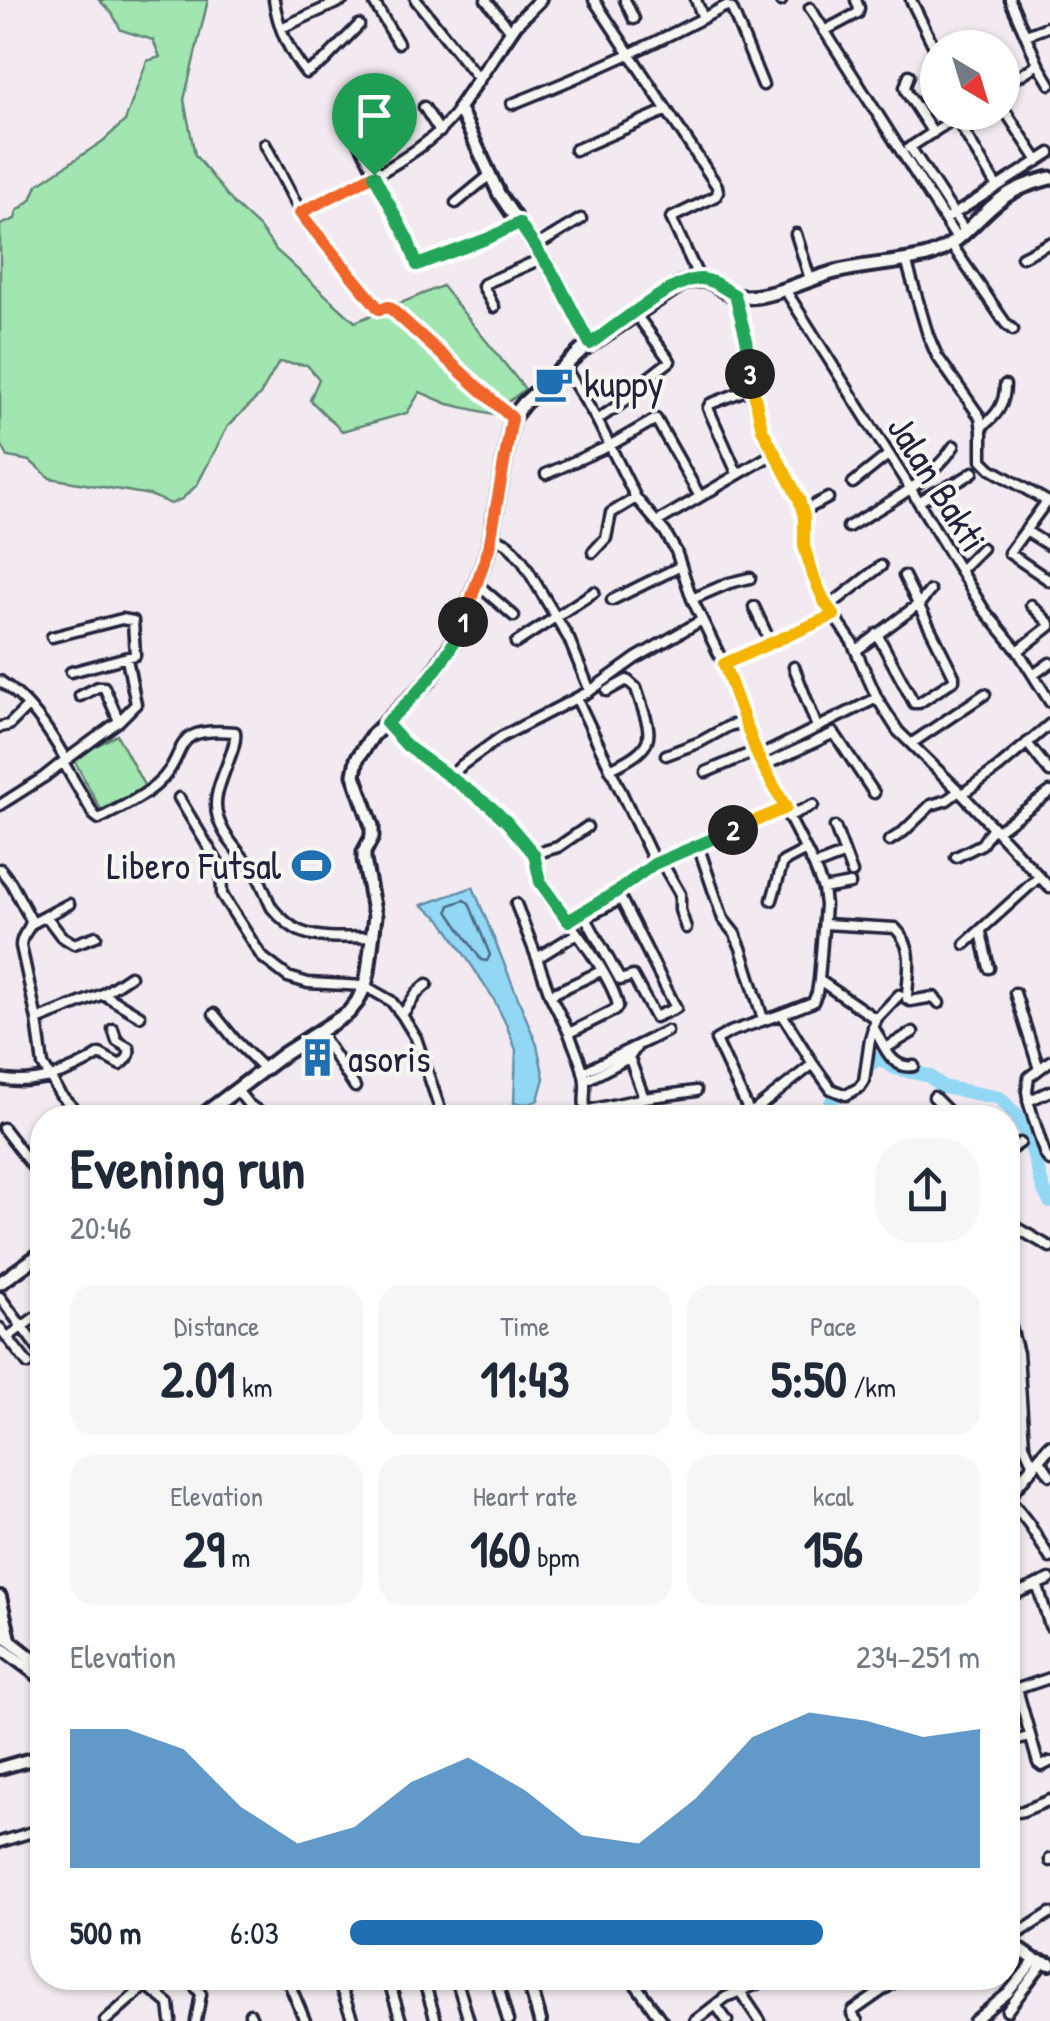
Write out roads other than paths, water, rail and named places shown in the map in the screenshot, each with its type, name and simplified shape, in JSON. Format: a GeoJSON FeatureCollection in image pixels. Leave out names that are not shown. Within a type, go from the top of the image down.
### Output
{"type":"FeatureCollection","features":[{"type":"Feature","properties":{"kind":"main road"},"geometry":{"type":"LineString","coordinates":[[216,1105],[264,1068],[348,1013],[365,986],[376,916],[364,860],[372,826],[354,769],[363,747],[423,688],[450,649],[492,536],[512,418],[590,344],[675,287],[699,278],[735,295],[749,296],[842,270],[932,254],[958,238],[1006,196],[1050,178]]}},
{"type":"Feature","properties":{"kind":"main road"},"geometry":{"type":"LineString","coordinates":[[0,1284],[30,1263]]}},
{"type":"Feature","properties":{"kind":"street"},"geometry":{"type":"LineString","coordinates":[[274,0],[294,58],[308,73],[359,26]]}},
{"type":"Feature","properties":{"kind":"street"},"geometry":{"type":"LineString","coordinates":[[281,28],[343,0]]}},
{"type":"Feature","properties":{"kind":"street"},"geometry":{"type":"LineString","coordinates":[[416,0],[478,78]]}},
{"type":"Feature","properties":{"kind":"street"},"geometry":{"type":"LineString","coordinates":[[486,0],[511,32]]}},
{"type":"Feature","properties":{"kind":"street"},"geometry":{"type":"LineString","coordinates":[[300,213],[374,175],[440,132],[511,32],[540,0]]}},
{"type":"Feature","properties":{"kind":"street"},"geometry":{"type":"LineString","coordinates":[[594,0],[718,192],[671,218],[699,278]]}},
{"type":"Feature","properties":{"kind":"street"},"geometry":{"type":"LineString","coordinates":[[625,0],[634,19]]}},
{"type":"Feature","properties":{"kind":"street"},"geometry":{"type":"LineString","coordinates":[[696,0],[703,18]]}},
{"type":"Feature","properties":{"kind":"street"},"geometry":{"type":"LineString","coordinates":[[911,0],[925,30]]}},
{"type":"Feature","properties":{"kind":"street"},"geometry":{"type":"LineString","coordinates":[[1010,0],[1050,84]]}},
{"type":"Feature","properties":{"kind":"street"},"geometry":{"type":"LineString","coordinates":[[376,1],[398,43]]}},
{"type":"Feature","properties":{"kind":"street"},"geometry":{"type":"LineString","coordinates":[[512,104],[679,32],[729,3],[763,86]]}},
{"type":"Feature","properties":{"kind":"street"},"geometry":{"type":"LineString","coordinates":[[824,32],[858,12],[857,3]]}},
{"type":"Feature","properties":{"kind":"street"},"geometry":{"type":"LineString","coordinates":[[810,8],[905,150],[954,214],[958,238]]}},
{"type":"Feature","properties":{"kind":"street"},"geometry":{"type":"LineString","coordinates":[[1026,35],[1050,26]]}},
{"type":"Feature","properties":{"kind":"street"},"geometry":{"type":"LineString","coordinates":[[1020,76],[1038,64],[1050,67]]}},
{"type":"Feature","properties":{"kind":"street"},"geometry":{"type":"LineString","coordinates":[[908,76],[905,87],[933,133]]}},
{"type":"Feature","properties":{"kind":"street"},"geometry":{"type":"LineString","coordinates":[[375,100],[346,116],[417,265],[519,223]]}},
{"type":"Feature","properties":{"kind":"street"},"geometry":{"type":"LineString","coordinates":[[424,107],[440,132]]}},
{"type":"Feature","properties":{"kind":"street"},"geometry":{"type":"LineString","coordinates":[[459,108],[508,210],[536,246],[590,344]]}},
{"type":"Feature","properties":{"kind":"street"},"geometry":{"type":"LineString","coordinates":[[575,150],[667,110]]}},
{"type":"Feature","properties":{"kind":"street"},"geometry":{"type":"LineString","coordinates":[[905,150],[938,130]]}},
{"type":"Feature","properties":{"kind":"street"},"geometry":{"type":"LineString","coordinates":[[968,130],[997,188]]}},
{"type":"Feature","properties":{"kind":"street"},"geometry":{"type":"LineString","coordinates":[[1018,130],[1038,161]]}},
{"type":"Feature","properties":{"kind":"street"},"geometry":{"type":"LineString","coordinates":[[265,144],[300,213],[379,309],[389,307],[512,418]]}},
{"type":"Feature","properties":{"kind":"street"},"geometry":{"type":"LineString","coordinates":[[905,150],[1006,324],[1014,330]]}},
{"type":"Feature","properties":{"kind":"street"},"geometry":{"type":"LineString","coordinates":[[945,220],[1050,152]]}},
{"type":"Feature","properties":{"kind":"street"},"geometry":{"type":"LineString","coordinates":[[456,202],[490,175]]}},
{"type":"Feature","properties":{"kind":"street"},"geometry":{"type":"LineString","coordinates":[[536,246],[581,219]]}},
{"type":"Feature","properties":{"kind":"street"},"geometry":{"type":"LineString","coordinates":[[796,234],[810,279]]}},
{"type":"Feature","properties":{"kind":"street"},"geometry":{"type":"LineString","coordinates":[[1022,257],[1050,244]]}},
{"type":"Feature","properties":{"kind":"street"},"geometry":{"type":"LineString","coordinates":[[494,308],[484,284],[543,258]]}},
{"type":"Feature","properties":{"kind":"street"},"geometry":{"type":"LineString","coordinates":[[906,260],[928,335],[942,364],[980,417],[982,460],[1048,502],[1010,554],[1050,581]]}},
{"type":"Feature","properties":{"kind":"street","name":"Jalan Bakti"},"geometry":{"type":"LineString","coordinates":[[784,288],[984,610],[1049,698]]}},
{"type":"Feature","properties":{"kind":"street"},"geometry":{"type":"LineString","coordinates":[[735,295],[758,418],[767,443],[799,499],[804,546],[814,578],[856,650],[877,698],[893,724],[1050,888]]}},
{"type":"Feature","properties":{"kind":"street"},"geometry":{"type":"LineString","coordinates":[[636,312],[670,361],[647,378]]}},
{"type":"Feature","properties":{"kind":"street"},"geometry":{"type":"LineString","coordinates":[[564,366],[597,420],[636,498],[676,551],[692,599],[724,664],[759,758],[823,889],[826,905],[818,993],[813,1002],[716,1040],[746,1105]]}},
{"type":"Feature","properties":{"kind":"street"},"geometry":{"type":"LineString","coordinates":[[982,426],[1001,408],[1005,385]]}},
{"type":"Feature","properties":{"kind":"street"},"geometry":{"type":"LineString","coordinates":[[737,473],[708,406],[751,388]]}},
{"type":"Feature","properties":{"kind":"street"},"geometry":{"type":"LineString","coordinates":[[597,420],[636,394]]}},
{"type":"Feature","properties":{"kind":"street"},"geometry":{"type":"LineString","coordinates":[[546,474],[610,446],[654,419],[700,495]]}},
{"type":"Feature","properties":{"kind":"street"},"geometry":{"type":"LineString","coordinates":[[848,527],[910,488],[940,465],[954,446]]}},
{"type":"Feature","properties":{"kind":"street"},"geometry":{"type":"LineString","coordinates":[[852,482],[888,455]]}},
{"type":"Feature","properties":{"kind":"street"},"geometry":{"type":"LineString","coordinates":[[657,522],[766,458]]}},
{"type":"Feature","properties":{"kind":"street"},"geometry":{"type":"LineString","coordinates":[[920,502],[937,490],[963,481],[972,472]]}},
{"type":"Feature","properties":{"kind":"street"},"geometry":{"type":"LineString","coordinates":[[593,552],[606,538],[610,514],[636,498]]}},
{"type":"Feature","properties":{"kind":"street"},"geometry":{"type":"LineString","coordinates":[[803,511],[828,498]]}},
{"type":"Feature","properties":{"kind":"street"},"geometry":{"type":"LineString","coordinates":[[1026,531],[1050,546]]}},
{"type":"Feature","properties":{"kind":"street"},"geometry":{"type":"LineString","coordinates":[[492,536],[516,551],[569,639],[590,691]]}},
{"type":"Feature","properties":{"kind":"street"},"geometry":{"type":"LineString","coordinates":[[960,570],[982,548]]}},
{"type":"Feature","properties":{"kind":"street"},"geometry":{"type":"LineString","coordinates":[[612,600],[680,566]]}},
{"type":"Feature","properties":{"kind":"street"},"geometry":{"type":"LineString","coordinates":[[724,664],[831,611],[881,566]]}},
{"type":"Feature","properties":{"kind":"street"},"geometry":{"type":"LineString","coordinates":[[877,634],[914,703],[952,682],[954,676],[904,576]]}},
{"type":"Feature","properties":{"kind":"street"},"geometry":{"type":"LineString","coordinates":[[692,599],[729,582],[750,578]]}},
{"type":"Feature","properties":{"kind":"street"},"geometry":{"type":"LineString","coordinates":[[477,584],[514,616]]}},
{"type":"Feature","properties":{"kind":"street"},"geometry":{"type":"LineString","coordinates":[[516,643],[594,592]]}},
{"type":"Feature","properties":{"kind":"street"},"geometry":{"type":"LineString","coordinates":[[856,650],[930,592]]}},
{"type":"Feature","properties":{"kind":"street"},"geometry":{"type":"LineString","coordinates":[[1018,651],[1050,625],[1031,606]]}},
{"type":"Feature","properties":{"kind":"street"},"geometry":{"type":"LineString","coordinates":[[754,607],[771,644]]}},
{"type":"Feature","properties":{"kind":"street"},"geometry":{"type":"LineString","coordinates":[[52,637],[129,619],[133,623],[134,656],[70,672]]}},
{"type":"Feature","properties":{"kind":"street"},"geometry":{"type":"LineString","coordinates":[[450,777],[500,738],[590,691],[636,658],[702,620]]}},
{"type":"Feature","properties":{"kind":"street"},"geometry":{"type":"LineString","coordinates":[[0,806],[120,721],[137,702],[127,659]]}},
{"type":"Feature","properties":{"kind":"street"},"geometry":{"type":"LineString","coordinates":[[1033,675],[1050,662]]}},
{"type":"Feature","properties":{"kind":"street"},"geometry":{"type":"LineString","coordinates":[[794,668],[818,727]]}},
{"type":"Feature","properties":{"kind":"street"},"geometry":{"type":"LineString","coordinates":[[607,691],[627,680],[632,683],[650,731],[639,754],[610,768]]}},
{"type":"Feature","properties":{"kind":"street"},"geometry":{"type":"LineString","coordinates":[[0,682],[28,706],[52,736],[99,818],[158,783],[182,743],[191,736],[235,732],[237,736],[217,794],[217,813],[273,910],[302,932],[372,938]]}},
{"type":"Feature","properties":{"kind":"street"},"geometry":{"type":"LineString","coordinates":[[80,696],[104,686],[120,721]]}},
{"type":"Feature","properties":{"kind":"street"},"geometry":{"type":"LineString","coordinates":[[912,743],[985,694]]}},
{"type":"Feature","properties":{"kind":"street"},"geometry":{"type":"LineString","coordinates":[[576,698],[658,862],[680,894],[686,928]]}},
{"type":"Feature","properties":{"kind":"street"},"geometry":{"type":"LineString","coordinates":[[759,758],[877,698]]}},
{"type":"Feature","properties":{"kind":"street"},"geometry":{"type":"LineString","coordinates":[[0,727],[8,725],[28,706]]}},
{"type":"Feature","properties":{"kind":"street"},"geometry":{"type":"LineString","coordinates":[[666,755],[744,722]]}},
{"type":"Feature","properties":{"kind":"street"},"geometry":{"type":"LineString","coordinates":[[386,723],[407,746],[506,821],[534,854],[540,882],[617,999],[615,1010],[568,1033]]}},
{"type":"Feature","properties":{"kind":"street"},"geometry":{"type":"LineString","coordinates":[[889,841],[931,804],[960,793],[1050,724]]}},
{"type":"Feature","properties":{"kind":"street"},"geometry":{"type":"LineString","coordinates":[[706,772],[834,733],[874,793]]}},
{"type":"Feature","properties":{"kind":"street"},"geometry":{"type":"LineString","coordinates":[[1027,744],[1050,772]]}},
{"type":"Feature","properties":{"kind":"street"},"geometry":{"type":"LineString","coordinates":[[956,857],[982,844],[995,829],[1050,792]]}},
{"type":"Feature","properties":{"kind":"street"},"geometry":{"type":"LineString","coordinates":[[179,798],[221,868],[222,895],[268,964],[288,977],[308,983],[365,986],[384,996],[416,1038],[438,1105]]}},
{"type":"Feature","properties":{"kind":"street"},"geometry":{"type":"LineString","coordinates":[[619,895],[676,1008],[655,1016],[633,976],[620,980],[587,920],[658,862],[813,805]]}},
{"type":"Feature","properties":{"kind":"street"},"geometry":{"type":"LineString","coordinates":[[534,854],[558,847],[587,827]]}},
{"type":"Feature","properties":{"kind":"street"},"geometry":{"type":"LineString","coordinates":[[835,827],[852,873]]}},
{"type":"Feature","properties":{"kind":"street"},"geometry":{"type":"LineString","coordinates":[[698,845],[723,918],[741,948],[763,1019]]}},
{"type":"Feature","properties":{"kind":"street"},"geometry":{"type":"LineString","coordinates":[[772,900],[782,862],[806,850]]}},
{"type":"Feature","properties":{"kind":"street"},"geometry":{"type":"LineString","coordinates":[[814,866],[846,854]]}},
{"type":"Feature","properties":{"kind":"street"},"geometry":{"type":"LineString","coordinates":[[0,868],[28,912],[31,924]]}},
{"type":"Feature","properties":{"kind":"street"},"geometry":{"type":"LineString","coordinates":[[965,944],[1039,877]]}},
{"type":"Feature","properties":{"kind":"street"},"geometry":{"type":"LineString","coordinates":[[823,889],[850,884]]}},
{"type":"Feature","properties":{"kind":"street"},"geometry":{"type":"LineString","coordinates":[[568,921],[619,895]]}},
{"type":"Feature","properties":{"kind":"street"},"geometry":{"type":"LineString","coordinates":[[69,904],[31,924],[22,934],[20,946],[37,1020],[40,1055],[49,1078],[71,1105]]}},
{"type":"Feature","properties":{"kind":"street"},"geometry":{"type":"LineString","coordinates":[[516,904],[584,1076],[586,1105]]}},
{"type":"Feature","properties":{"kind":"street"},"geometry":{"type":"LineString","coordinates":[[46,916],[61,936],[74,944],[96,936]]}},
{"type":"Feature","properties":{"kind":"street"},"geometry":{"type":"LineString","coordinates":[[824,924],[895,928],[903,936],[911,959],[907,999],[934,997],[938,1003]]}},
{"type":"Feature","properties":{"kind":"street"},"geometry":{"type":"LineString","coordinates":[[981,932],[989,968]]}},
{"type":"Feature","properties":{"kind":"street"},"geometry":{"type":"LineString","coordinates":[[537,958],[576,934]]}},
{"type":"Feature","properties":{"kind":"street"},"geometry":{"type":"LineString","coordinates":[[550,995],[601,971]]}},
{"type":"Feature","properties":{"kind":"street"},"geometry":{"type":"LineString","coordinates":[[37,1020],[103,994],[130,976]]}},
{"type":"Feature","properties":{"kind":"street"},"geometry":{"type":"LineString","coordinates":[[819,979],[875,1023],[894,1063],[914,1066]]}},
{"type":"Feature","properties":{"kind":"street"},"geometry":{"type":"LineString","coordinates":[[402,1015],[427,984]]}},
{"type":"Feature","properties":{"kind":"street"},"geometry":{"type":"LineString","coordinates":[[1015,993],[1039,1069]]}},
{"type":"Feature","properties":{"kind":"street"},"geometry":{"type":"LineString","coordinates":[[103,994],[140,1016]]}},
{"type":"Feature","properties":{"kind":"street"},"geometry":{"type":"LineString","coordinates":[[782,1014],[831,1089],[849,1094],[864,1082],[875,1023],[899,995]]}},
{"type":"Feature","properties":{"kind":"street"},"geometry":{"type":"LineString","coordinates":[[214,1014],[264,1068]]}},
{"type":"Feature","properties":{"kind":"street"},"geometry":{"type":"LineString","coordinates":[[0,1079],[25,1082],[49,1078],[100,1054],[120,1066],[128,1059],[130,1048],[118,1041],[113,1029]]}},
{"type":"Feature","properties":{"kind":"street"},"geometry":{"type":"LineString","coordinates":[[584,1076],[667,1031]]}},
{"type":"Feature","properties":{"kind":"street"},"geometry":{"type":"LineString","coordinates":[[318,1032],[355,1087]]}},
{"type":"Feature","properties":{"kind":"street"},"geometry":{"type":"LineString","coordinates":[[886,1048],[912,1032]]}},
{"type":"Feature","properties":{"kind":"street"},"geometry":{"type":"LineString","coordinates":[[631,1052],[644,1098]]}},
{"type":"Feature","properties":{"kind":"street"},"geometry":{"type":"LineString","coordinates":[[1050,1061],[1029,1077],[1026,1091],[1050,1161]]}},
{"type":"Feature","properties":{"kind":"street"},"geometry":{"type":"LineString","coordinates":[[764,1105],[813,1064]]}},
{"type":"Feature","properties":{"kind":"street"},"geometry":{"type":"LineString","coordinates":[[236,1089],[249,1105]]}},
{"type":"Feature","properties":{"kind":"street"},"geometry":{"type":"LineString","coordinates":[[1028,1100],[1050,1091]]}},
{"type":"Feature","properties":{"kind":"street"},"geometry":{"type":"LineString","coordinates":[[619,1105],[696,1092]]}},
{"type":"Feature","properties":{"kind":"street"},"geometry":{"type":"LineString","coordinates":[[934,1097],[942,1105]]}},
{"type":"Feature","properties":{"kind":"street"},"geometry":{"type":"LineString","coordinates":[[3,1128],[30,1163]]}},
{"type":"Feature","properties":{"kind":"street"},"geometry":{"type":"LineString","coordinates":[[1020,1230],[1050,1247]]}},
{"type":"Feature","properties":{"kind":"street"},"geometry":{"type":"LineString","coordinates":[[0,1297],[30,1335]]}},
{"type":"Feature","properties":{"kind":"street"},"geometry":{"type":"LineString","coordinates":[[8,1337],[30,1321]]}},
{"type":"Feature","properties":{"kind":"street"},"geometry":{"type":"LineString","coordinates":[[0,1328],[28,1364]]}},
{"type":"Feature","properties":{"kind":"street"},"geometry":{"type":"LineString","coordinates":[[22,1356],[30,1353]]}},
{"type":"Feature","properties":{"kind":"street"},"geometry":{"type":"LineString","coordinates":[[1020,1394],[1024,1445],[1036,1464],[1050,1475]]}},
{"type":"Feature","properties":{"kind":"street"},"geometry":{"type":"LineString","coordinates":[[1020,1483],[1050,1446]]}},
{"type":"Feature","properties":{"kind":"street"},"geometry":{"type":"LineString","coordinates":[[1020,1512],[1050,1558]]}},
{"type":"Feature","properties":{"kind":"street"},"geometry":{"type":"LineString","coordinates":[[1020,1591],[1050,1579]]}},
{"type":"Feature","properties":{"kind":"street"},"geometry":{"type":"LineString","coordinates":[[1037,1584],[1050,1626]]}},
{"type":"Feature","properties":{"kind":"street"},"geometry":{"type":"LineString","coordinates":[[0,1605],[5,1644]]}},
{"type":"Feature","properties":{"kind":"street"},"geometry":{"type":"LineString","coordinates":[[0,1633],[5,1644],[30,1667]]}},
{"type":"Feature","properties":{"kind":"street"},"geometry":{"type":"LineString","coordinates":[[5,1644],[30,1659]]}},
{"type":"Feature","properties":{"kind":"street"},"geometry":{"type":"LineString","coordinates":[[1020,1687],[1050,1678]]}},
{"type":"Feature","properties":{"kind":"street"},"geometry":{"type":"LineString","coordinates":[[1020,1711],[1039,1764],[1050,1762]]}},
{"type":"Feature","properties":{"kind":"street"},"geometry":{"type":"LineString","coordinates":[[1020,1739],[1030,1737]]}},
{"type":"Feature","properties":{"kind":"street"},"geometry":{"type":"LineString","coordinates":[[0,1768],[30,1759]]}},
{"type":"Feature","properties":{"kind":"street"},"geometry":{"type":"LineString","coordinates":[[1020,1812],[1050,1800]]}},
{"type":"Feature","properties":{"kind":"street"},"geometry":{"type":"LineString","coordinates":[[0,1842],[30,1833]]}},
{"type":"Feature","properties":{"kind":"street"},"geometry":{"type":"LineString","coordinates":[[1020,1933],[1050,1913]]}},
{"type":"Feature","properties":{"kind":"street"},"geometry":{"type":"LineString","coordinates":[[1020,1948],[1042,1962]]}},
{"type":"Feature","properties":{"kind":"street"},"geometry":{"type":"LineString","coordinates":[[1020,1982],[1042,1962]]}},
{"type":"Feature","properties":{"kind":"street"},"geometry":{"type":"LineString","coordinates":[[1000,2000],[1009,2016],[1042,1962]]}},
{"type":"Feature","properties":{"kind":"street"},"geometry":{"type":"LineString","coordinates":[[105,2021],[140,1990]]}},
{"type":"Feature","properties":{"kind":"street"},"geometry":{"type":"LineString","coordinates":[[152,1990],[169,2004],[171,2021]]}},
{"type":"Feature","properties":{"kind":"street"},"geometry":{"type":"LineString","coordinates":[[196,2021],[201,1994],[198,1990]]}},
{"type":"Feature","properties":{"kind":"street"},"geometry":{"type":"LineString","coordinates":[[292,1990],[305,2021]]}},
{"type":"Feature","properties":{"kind":"street"},"geometry":{"type":"LineString","coordinates":[[341,1990],[353,2021]]}},
{"type":"Feature","properties":{"kind":"street"},"geometry":{"type":"LineString","coordinates":[[392,1990],[402,2021]]}},
{"type":"Feature","properties":{"kind":"street"},"geometry":{"type":"LineString","coordinates":[[427,1990],[436,2021]]}},
{"type":"Feature","properties":{"kind":"street"},"geometry":{"type":"LineString","coordinates":[[460,1990],[469,2021]]}},
{"type":"Feature","properties":{"kind":"street"},"geometry":{"type":"LineString","coordinates":[[499,1990],[508,2021]]}},
{"type":"Feature","properties":{"kind":"street"},"geometry":{"type":"LineString","coordinates":[[531,1990],[540,2021]]}},
{"type":"Feature","properties":{"kind":"street"},"geometry":{"type":"LineString","coordinates":[[640,1990],[662,2021]]}},
{"type":"Feature","properties":{"kind":"street"},"geometry":{"type":"LineString","coordinates":[[695,2021],[726,1998],[745,1990]]}},
{"type":"Feature","properties":{"kind":"street"},"geometry":{"type":"LineString","coordinates":[[857,2021],[853,2011],[883,1990]]}},
{"type":"Feature","properties":{"kind":"street"},"geometry":{"type":"LineString","coordinates":[[974,2021],[1011,1990]]}},
{"type":"Feature","properties":{"kind":"street"},"geometry":{"type":"LineString","coordinates":[[741,1992],[760,2021]]}},
{"type":"Feature","properties":{"kind":"street"},"geometry":{"type":"LineString","coordinates":[[716,2005],[727,2021]]}},
{"type":"Feature","properties":{"kind":"water"},"geometry":{"type":"Polygon","coordinates":[[[473,887],[537,1045],[544,1078],[538,1100],[530,1104],[514,1103],[516,1050],[492,996],[441,919],[422,905],[473,887]]]}},
{"type":"Feature","properties":{"kind":"waterway"},"geometry":{"type":"LineString","coordinates":[[869,1065],[879,1058],[895,1068],[929,1076],[943,1087],[1000,1098],[1007,1105]]}},
{"type":"Feature","properties":{"kind":"waterway"},"geometry":{"type":"LineString","coordinates":[[830,1105],[835,1094]]}},
{"type":"Feature","properties":{"kind":"waterway"},"geometry":{"type":"LineString","coordinates":[[1020,1122],[1050,1202]]}},
{"type":"Feature","properties":{"kind":"place","name":"kuppy"},"geometry":{"type":"Point","coordinates":[554,383]}},
{"type":"Feature","properties":{"kind":"place","name":"Libero Futsal"},"geometry":{"type":"Point","coordinates":[311,865]}},
{"type":"Feature","properties":{"kind":"place","name":"asoris"},"geometry":{"type":"Point","coordinates":[318,1058]}}]}
